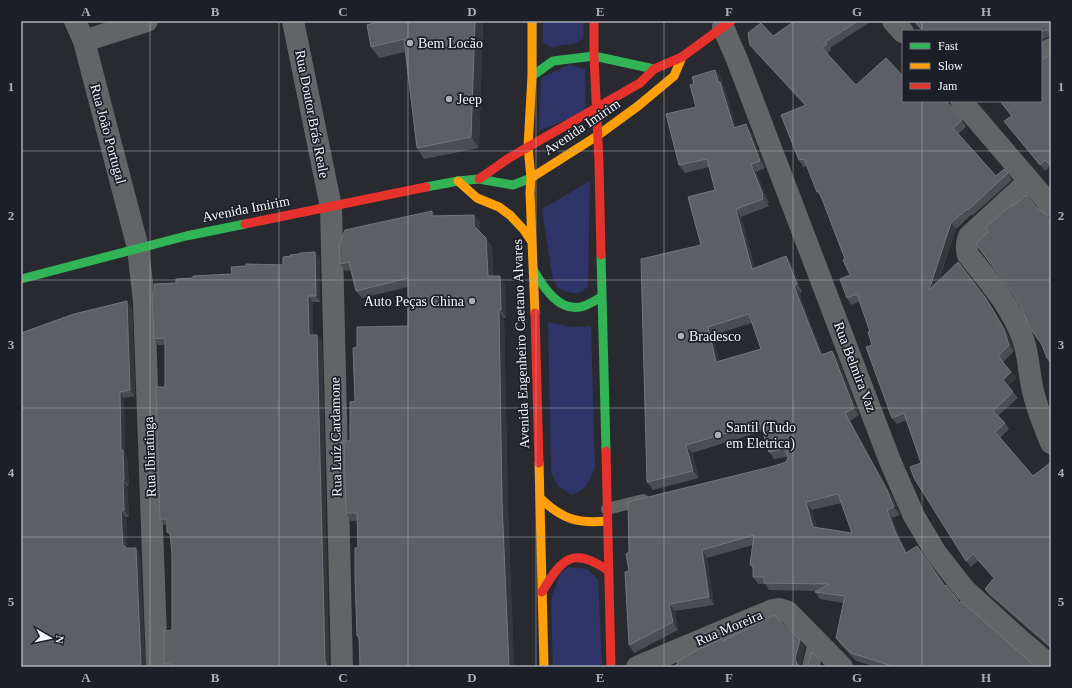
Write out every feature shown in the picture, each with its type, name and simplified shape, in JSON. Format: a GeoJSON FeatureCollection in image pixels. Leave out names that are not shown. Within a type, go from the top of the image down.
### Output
{"type":"FeatureCollection","features":[{"type":"Feature","properties":{"kind":"main road","name":"Avenida Engenheiro Caetano Alvares"},"geometry":{"type":"LineString","coordinates":[[532,21],[532,76],[528,147],[531,178],[530,193],[534,271],[544,667]]}},
{"type":"Feature","properties":{"kind":"main road"},"geometry":{"type":"LineString","coordinates":[[594,21],[594,56],[599,164],[611,667]]}},
{"type":"Feature","properties":{"kind":"main road","name":"Avenida Imirim"},"geometry":{"type":"LineString","coordinates":[[479,179],[509,158],[640,83],[654,70],[682,57],[727,24]]}},
{"type":"Feature","properties":{"kind":"main road"},"geometry":{"type":"LineString","coordinates":[[532,76],[552,61],[594,56],[654,70]]}},
{"type":"Feature","properties":{"kind":"main road","name":"Avenida Imirim"},"geometry":{"type":"LineString","coordinates":[[21,278],[186,236],[458,181],[479,179],[512,185],[531,178],[597,136],[638,106],[674,76],[682,57]]}},
{"type":"Feature","properties":{"kind":"main road"},"geometry":{"type":"LineString","coordinates":[[458,181],[479,200],[492,204],[507,212],[518,221],[526,229],[532,242]]}},
{"type":"Feature","properties":{"kind":"main road"},"geometry":{"type":"LineString","coordinates":[[534,271],[554,299],[566,306],[573,308],[582,307],[601,297]]}},
{"type":"Feature","properties":{"kind":"main road"},"geometry":{"type":"LineString","coordinates":[[540,498],[554,511],[573,521],[582,523],[607,515]]}},
{"type":"Feature","properties":{"kind":"main road"},"geometry":{"type":"LineString","coordinates":[[542,592],[557,568],[569,559],[579,557],[588,558],[609,571]]}},
{"type":"Feature","properties":{"kind":"street","name":"Rua João Portugal"},"geometry":{"type":"LineString","coordinates":[[75,21],[84,41],[138,248]]}},
{"type":"Feature","properties":{"kind":"street"},"geometry":{"type":"LineString","coordinates":[[84,41],[147,21]]}},
{"type":"Feature","properties":{"kind":"street","name":"Rua Doutor Brás Reale"},"geometry":{"type":"LineString","coordinates":[[293,21],[331,207]]}},
{"type":"Feature","properties":{"kind":"street"},"geometry":{"type":"LineString","coordinates":[[893,21],[902,31]]}},
{"type":"Feature","properties":{"kind":"street","name":"Rua Belmira Vaz"},"geometry":{"type":"LineString","coordinates":[[727,24],[738,62],[890,460],[914,516],[936,553],[965,590],[1051,666]]}},
{"type":"Feature","properties":{"kind":"street"},"geometry":{"type":"LineString","coordinates":[[1042,54],[1051,49]]}},
{"type":"Feature","properties":{"kind":"street"},"geometry":{"type":"LineString","coordinates":[[963,102],[1051,206]]}},
{"type":"Feature","properties":{"kind":"street"},"geometry":{"type":"LineString","coordinates":[[1029,181],[969,236],[966,242],[966,249],[968,255],[995,288],[1014,320],[1023,341],[1029,362],[1033,390],[1051,443]]}},
{"type":"Feature","properties":{"kind":"street","name":"Rua Luíz Cardamone"},"geometry":{"type":"LineString","coordinates":[[331,207],[342,667]]}},
{"type":"Feature","properties":{"kind":"street","name":"Rua Ibiratinga"},"geometry":{"type":"LineString","coordinates":[[138,248],[144,302],[157,667]]}},
{"type":"Feature","properties":{"kind":"street","name":"Rua Moreira"},"geometry":{"type":"LineString","coordinates":[[637,667],[773,610],[779,609],[788,612],[842,667]]}},
{"type":"Feature","properties":{"kind":"lane"},"geometry":{"type":"LineString","coordinates":[[607,515],[652,498]]}},
{"type":"Feature","properties":{"kind":"lane"},"geometry":{"type":"LineString","coordinates":[[808,667],[815,638]]}},
{"type":"Feature","properties":{"kind":"shaded area"},"geometry":{"type":"Polygon","coordinates":[[[543,21],[584,21],[583,38],[577,43],[551,47],[543,43],[543,21]]]}},
{"type":"Feature","properties":{"kind":"shaded area"},"geometry":{"type":"Polygon","coordinates":[[[569,65],[585,69],[586,111],[539,131],[541,78],[569,65]]]}},
{"type":"Feature","properties":{"kind":"shaded area"},"geometry":{"type":"Polygon","coordinates":[[[590,181],[588,286],[581,292],[571,293],[558,288],[553,280],[542,209],[590,181]]]}},
{"type":"Feature","properties":{"kind":"shaded area"},"geometry":{"type":"Polygon","coordinates":[[[548,322],[571,327],[591,326],[595,468],[587,485],[577,493],[571,495],[557,485],[551,471],[548,322]]]}},
{"type":"Feature","properties":{"kind":"shaded area"},"geometry":{"type":"Polygon","coordinates":[[[569,567],[587,569],[598,579],[602,667],[553,667],[551,599],[560,574],[569,567]]]}},
{"type":"Feature","properties":{"kind":"building","name":"Jeep"},"geometry":{"type":"Polygon","coordinates":[[[381,21],[475,21],[471,137],[417,148],[404,39],[371,47],[367,25],[381,21]]]}},
{"type":"Feature","properties":{"kind":"building"},"geometry":{"type":"Polygon","coordinates":[[[795,21],[858,21],[825,42],[827,44],[822,48],[853,82],[856,85],[886,58],[902,75],[902,102],[947,102],[962,120],[953,128],[996,176],[1004,169],[1008,173],[968,210],[967,209],[951,223],[929,290],[958,262],[985,297],[1004,329],[1009,345],[998,356],[1011,372],[1003,380],[1013,392],[993,411],[1005,423],[995,432],[1033,476],[1050,463],[1051,464],[1051,647],[985,589],[994,578],[973,554],[966,561],[914,478],[910,467],[921,463],[904,413],[892,418],[866,347],[872,345],[868,332],[870,332],[857,294],[847,298],[840,279],[850,275],[843,260],[845,259],[819,191],[817,192],[804,159],[799,160],[781,115],[806,105],[750,45],[748,33],[761,23],[773,36],[795,21]]]}},
{"type":"Feature","properties":{"kind":"building"},"geometry":{"type":"Polygon","coordinates":[[[914,21],[1051,21],[1051,31],[922,30],[914,21]]]}},
{"type":"Feature","properties":{"kind":"building"},"geometry":{"type":"Polygon","coordinates":[[[1051,54],[1051,166],[1045,160],[1040,165],[1004,121],[1012,116],[1001,102],[1042,102],[1042,59],[1051,54]]]}},
{"type":"Feature","properties":{"kind":"building"},"geometry":{"type":"Polygon","coordinates":[[[715,70],[734,128],[746,124],[760,161],[751,164],[763,195],[763,199],[736,209],[752,269],[786,256],[797,284],[794,285],[821,355],[832,351],[854,408],[845,413],[887,490],[894,507],[887,510],[897,536],[906,553],[917,546],[945,586],[946,585],[960,603],[961,601],[1035,666],[1034,667],[893,667],[851,653],[836,638],[845,596],[815,592],[829,584],[764,583],[764,577],[753,577],[753,565],[750,565],[754,535],[702,550],[709,597],[669,604],[673,622],[629,645],[625,572],[629,571],[626,554],[629,552],[628,502],[774,466],[786,462],[788,458],[786,451],[783,449],[769,452],[760,423],[686,445],[693,471],[647,482],[641,259],[701,245],[688,197],[715,190],[707,159],[679,165],[666,114],[696,107],[690,85],[694,84],[692,77],[715,70]],[[749,314],[708,327],[716,362],[761,349],[749,314]],[[838,494],[806,502],[813,527],[852,533],[838,494]]]}},
{"type":"Feature","properties":{"kind":"building"},"geometry":{"type":"Polygon","coordinates":[[[1026,195],[1051,221],[1051,363],[1047,358],[1042,345],[1030,328],[1021,307],[1013,294],[976,244],[988,232],[985,228],[1012,204],[1012,207],[1026,195]]]}},
{"type":"Feature","properties":{"kind":"building"},"geometry":{"type":"Polygon","coordinates":[[[432,211],[432,216],[474,215],[474,226],[486,238],[488,276],[500,276],[501,310],[499,310],[502,502],[509,667],[360,667],[359,636],[357,636],[355,577],[355,548],[358,548],[357,513],[346,513],[344,441],[350,441],[350,402],[355,401],[353,348],[357,347],[357,327],[408,326],[408,278],[356,291],[349,262],[340,264],[339,245],[345,230],[432,211]]]}},
{"type":"Feature","properties":{"kind":"building"},"geometry":{"type":"Polygon","coordinates":[[[315,252],[316,296],[308,296],[309,335],[317,335],[325,661],[327,667],[172,667],[171,664],[164,664],[164,631],[172,630],[172,554],[170,533],[167,532],[167,519],[160,519],[156,387],[165,387],[165,338],[154,339],[152,295],[155,294],[154,284],[176,283],[176,279],[193,278],[193,276],[232,274],[231,267],[246,266],[246,264],[283,265],[283,257],[300,253],[315,252]]]}},
{"type":"Feature","properties":{"kind":"building"},"geometry":{"type":"Polygon","coordinates":[[[127,301],[130,390],[120,392],[121,450],[123,450],[124,480],[124,510],[121,511],[123,546],[125,546],[125,548],[136,548],[141,664],[139,664],[140,667],[21,667],[21,333],[74,314],[127,301]]]}},
{"type":"Feature","properties":{"kind":"building"},"geometry":{"type":"Polygon","coordinates":[[[774,615],[800,640],[795,658],[797,664],[801,667],[672,667],[678,664],[677,662],[702,647],[703,648],[721,639],[723,641],[774,615]]]}},
{"type":"Feature","properties":{"kind":"building"},"geometry":{"type":"Polygon","coordinates":[[[812,652],[820,661],[819,667],[801,667],[808,665],[812,652]]]}},
{"type":"Feature","properties":{"kind":"traffic: fast"},"geometry":{"type":"LineString","coordinates":[[532,76],[553,61],[594,56],[654,69]]}},
{"type":"Feature","properties":{"kind":"traffic: fast"},"geometry":{"type":"LineString","coordinates":[[426,187],[479,179],[513,185],[531,178]]}},
{"type":"Feature","properties":{"kind":"traffic: fast"},"geometry":{"type":"LineString","coordinates":[[21,279],[186,236],[245,224]]}},
{"type":"Feature","properties":{"kind":"traffic: fast"},"geometry":{"type":"LineString","coordinates":[[601,255],[606,451]]}},
{"type":"Feature","properties":{"kind":"traffic: fast"},"geometry":{"type":"LineString","coordinates":[[534,271],[548,292],[560,303],[567,306],[584,306],[601,297]]}},
{"type":"Feature","properties":{"kind":"traffic: slow"},"geometry":{"type":"LineString","coordinates":[[532,21],[532,76],[528,147],[531,178],[530,193],[535,313]]}},
{"type":"Feature","properties":{"kind":"traffic: slow"},"geometry":{"type":"LineString","coordinates":[[531,178],[597,136],[638,106],[674,76],[682,57]]}},
{"type":"Feature","properties":{"kind":"traffic: slow"},"geometry":{"type":"LineString","coordinates":[[458,181],[477,198],[499,207],[510,215],[524,230],[532,242]]}},
{"type":"Feature","properties":{"kind":"traffic: slow"},"geometry":{"type":"LineString","coordinates":[[539,463],[544,667]]}},
{"type":"Feature","properties":{"kind":"traffic: slow"},"geometry":{"type":"LineString","coordinates":[[540,498],[556,511],[578,521],[607,521]]}},
{"type":"Feature","properties":{"kind":"traffic: jam"},"geometry":{"type":"LineString","coordinates":[[594,21],[601,255]]}},
{"type":"Feature","properties":{"kind":"traffic: jam"},"geometry":{"type":"LineString","coordinates":[[528,147],[640,83],[654,69],[682,57],[731,21]]}},
{"type":"Feature","properties":{"kind":"traffic: jam"},"geometry":{"type":"LineString","coordinates":[[479,179],[528,147]]}},
{"type":"Feature","properties":{"kind":"traffic: jam"},"geometry":{"type":"LineString","coordinates":[[245,224],[426,187]]}},
{"type":"Feature","properties":{"kind":"traffic: jam"},"geometry":{"type":"LineString","coordinates":[[535,313],[539,463]]}},
{"type":"Feature","properties":{"kind":"traffic: jam"},"geometry":{"type":"LineString","coordinates":[[606,451],[611,667]]}},
{"type":"Feature","properties":{"kind":"traffic: jam"},"geometry":{"type":"LineString","coordinates":[[542,592],[556,571],[562,564],[570,559],[586,559],[597,563],[609,571]]}},
{"type":"Feature","properties":{"kind":"place","name":"Bem Locão"},"geometry":{"type":"Point","coordinates":[410,43]}},
{"type":"Feature","properties":{"kind":"place","name":"Jeep"},"geometry":{"type":"Point","coordinates":[449,99]}},
{"type":"Feature","properties":{"kind":"place","name":"Auto Peças China"},"geometry":{"type":"Point","coordinates":[472,301]}},
{"type":"Feature","properties":{"kind":"place","name":"Bradesco"},"geometry":{"type":"Point","coordinates":[681,336]}},
{"type":"Feature","properties":{"kind":"place","name":"Santil (Tudo em Eletrica)"},"geometry":{"type":"Point","coordinates":[718,435]}}]}
